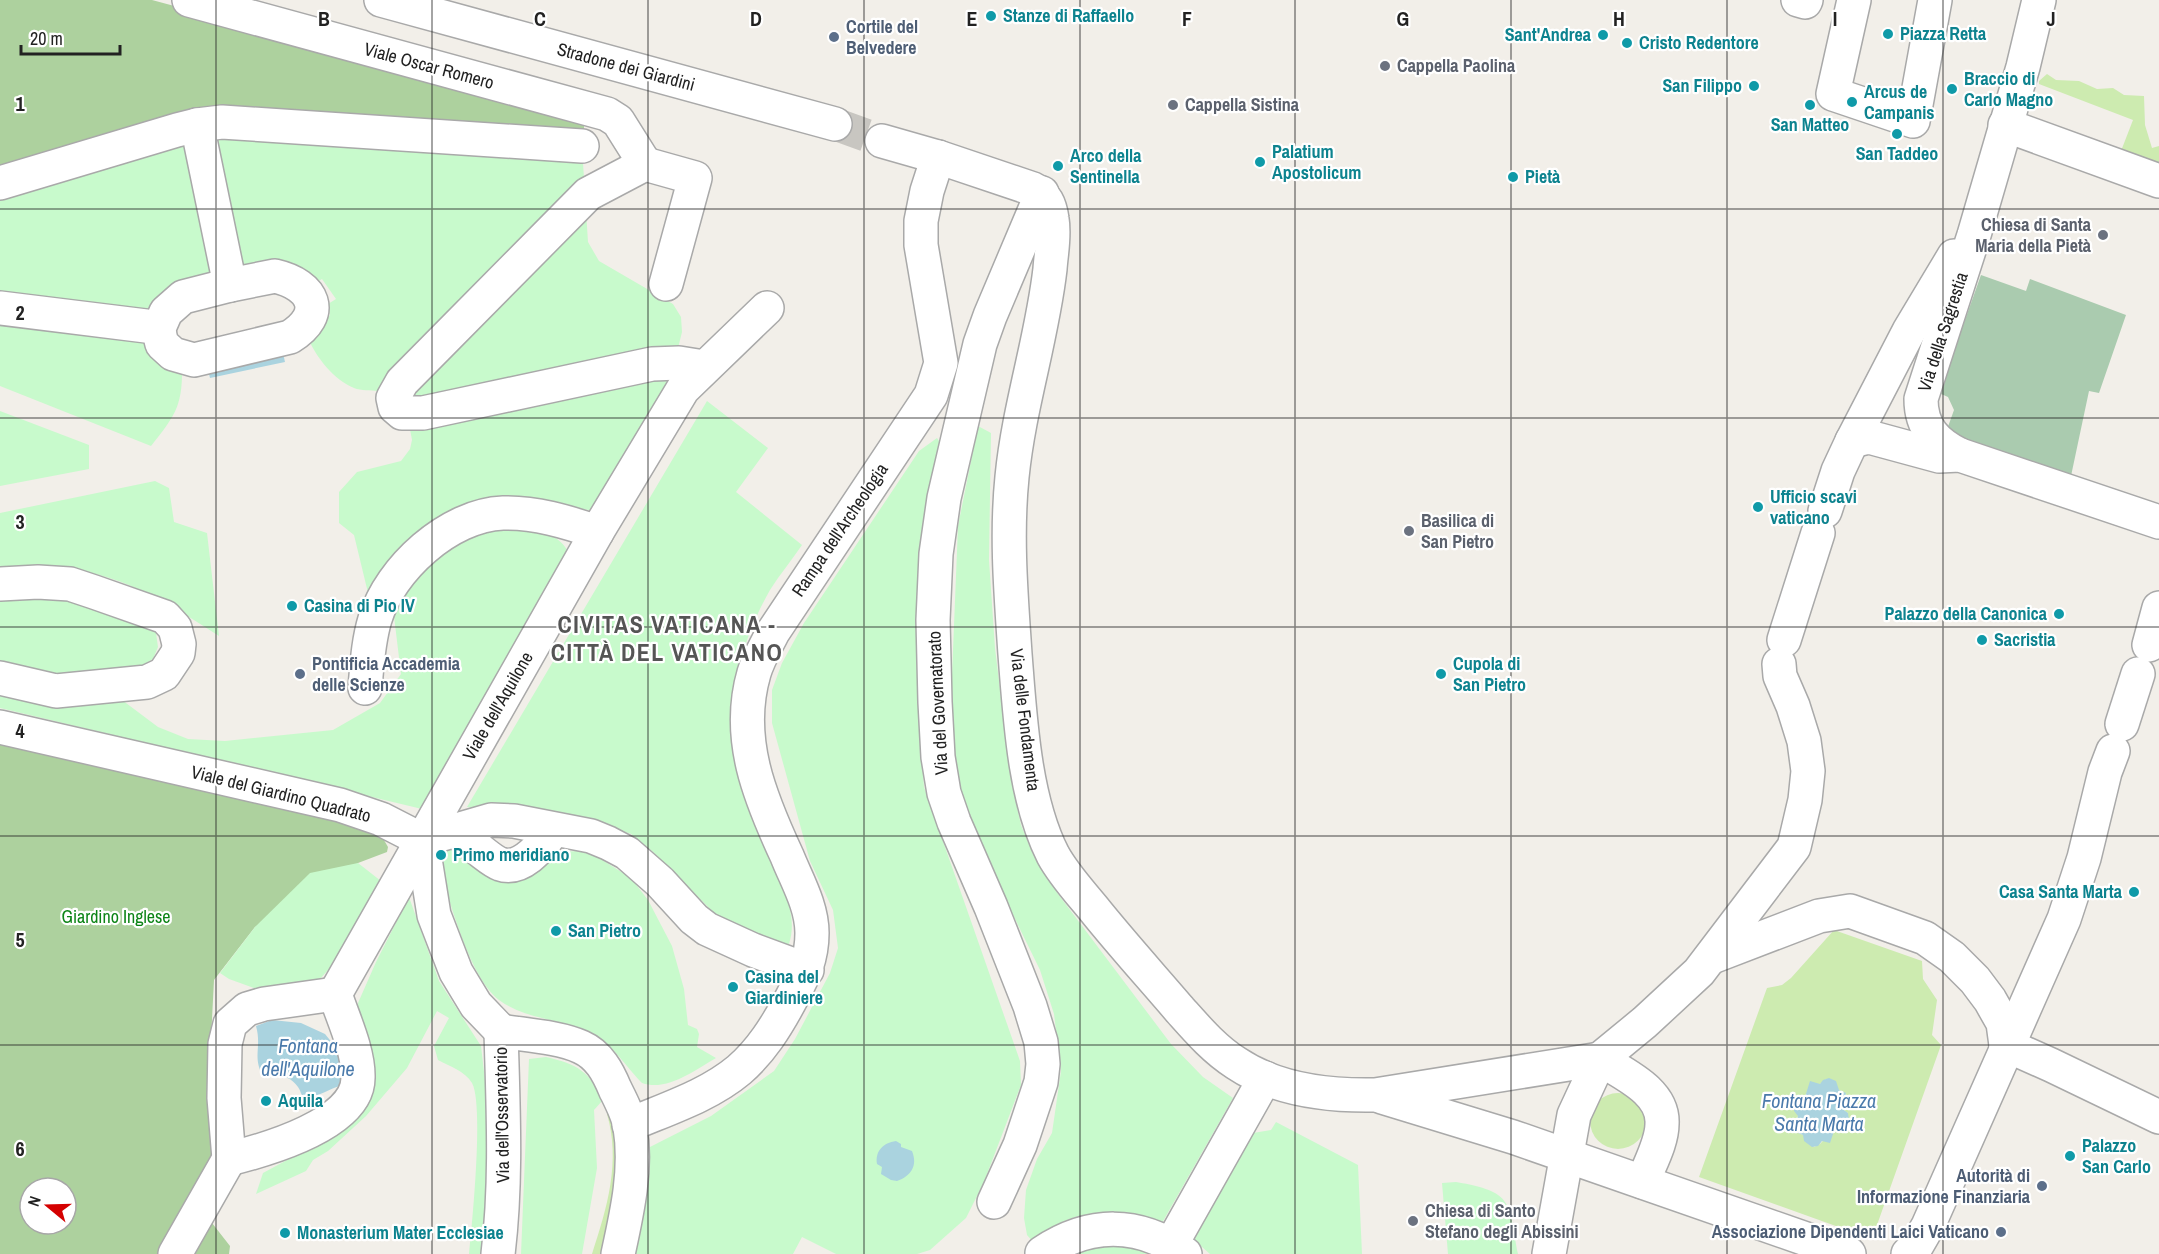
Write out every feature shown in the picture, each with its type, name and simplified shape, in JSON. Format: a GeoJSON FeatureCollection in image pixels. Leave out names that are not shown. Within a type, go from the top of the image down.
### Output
{"type":"FeatureCollection","features":[{"type":"Feature","properties":{"kind":"street","name":"Viale Oscar Romero"},"geometry":{"type":"LineString","coordinates":[[189,0],[607,114],[618,121],[645,164]]}},
{"type":"Feature","properties":{"kind":"street","name":"Stradone dei Giardini"},"geometry":{"type":"LineString","coordinates":[[381,0],[835,124]]}},
{"type":"Feature","properties":{"kind":"street"},"geometry":{"type":"LineString","coordinates":[[1798,0],[1805,2],[1806,0]]}},
{"type":"Feature","properties":{"kind":"street"},"geometry":{"type":"LineString","coordinates":[[1854,0],[1833,94],[1912,121],[1935,0]]}},
{"type":"Feature","properties":{"kind":"street","name":"Via della Sagrestia"},"geometry":{"type":"LineString","coordinates":[[1960,456],[1943,447],[1931,433],[1921,410],[1921,399],[1974,235],[2039,0]]}},
{"type":"Feature","properties":{"kind":"street"},"geometry":{"type":"LineString","coordinates":[[0,183],[197,125],[222,122],[582,146]]}},
{"type":"Feature","properties":{"kind":"street"},"geometry":{"type":"LineString","coordinates":[[197,125],[231,285]]}},
{"type":"Feature","properties":{"kind":"street"},"geometry":{"type":"LineString","coordinates":[[2005,125],[2159,181]]}},
{"type":"Feature","properties":{"kind":"street"},"geometry":{"type":"LineString","coordinates":[[882,141],[938,157],[1042,193]]}},
{"type":"Feature","properties":{"kind":"street","name":"Rampa dell'Archeologia"},"geometry":{"type":"LineString","coordinates":[[630,1125],[705,1092],[738,1071],[758,1051],[779,1022],[807,970],[812,940],[810,916],[804,895],[773,827],[753,769],[747,738],[747,708],[754,674],[773,632],[931,395],[941,363],[921,245],[921,221],[927,191],[938,157]]}},
{"type":"Feature","properties":{"kind":"street"},"geometry":{"type":"LineString","coordinates":[[666,285],[695,178],[645,164],[588,194],[402,382],[393,402],[402,413],[423,413],[652,364],[679,363],[693,378]]}},
{"type":"Feature","properties":{"kind":"street","name":"Via delle Fondamenta"},"geometry":{"type":"LineString","coordinates":[[1042,193],[1049,205],[1053,236],[1047,296],[1021,415],[1012,476],[1009,529],[1019,700],[1027,767],[1042,829],[1054,856],[1067,876],[1183,1013],[1215,1047],[1236,1064],[1287,1086],[1351,1095],[1375,1095]]}},
{"type":"Feature","properties":{"kind":"street","name":"Via del Governatorato"},"geometry":{"type":"LineString","coordinates":[[994,1202],[1020,1145],[1041,1082],[1041,1042],[1030,1006],[944,793],[938,757],[935,702],[933,620],[936,554],[944,498],[980,344],[1042,193]]}},
{"type":"Feature","properties":{"kind":"street"},"geometry":{"type":"LineString","coordinates":[[1549,1254],[1574,1115],[1600,1059],[1690,981],[1712,957],[1794,847],[1800,827],[1808,771],[1802,734],[1780,676],[1781,652],[1838,471],[1909,331],[1950,261],[1974,235]]}},
{"type":"Feature","properties":{"kind":"street"},"geometry":{"type":"LineString","coordinates":[[0,308],[146,326]]}},
{"type":"Feature","properties":{"kind":"street","name":"Viale dell'Aquilone"},"geometry":{"type":"LineString","coordinates":[[335,993],[597,532],[693,378],[767,308]]}},
{"type":"Feature","properties":{"kind":"street"},"geometry":{"type":"LineString","coordinates":[[1852,441],[1869,437],[1939,456],[1960,456],[2159,522]]}},
{"type":"Feature","properties":{"kind":"street"},"geometry":{"type":"LineString","coordinates":[[364,688],[375,618],[389,591],[402,570],[424,548],[450,529],[476,516],[512,513],[552,519],[597,532]]}},
{"type":"Feature","properties":{"kind":"street"},"geometry":{"type":"LineString","coordinates":[[0,584],[38,582],[70,584],[94,592],[165,617],[175,628],[178,644],[178,654],[164,674],[147,682],[56,691],[0,678]]}},
{"type":"Feature","properties":{"kind":"street"},"geometry":{"type":"LineString","coordinates":[[1908,1254],[1917,1245],[1928,1226],[2006,1045],[2064,919],[2084,858],[2105,772],[2159,608]]}},
{"type":"Feature","properties":{"kind":"street","name":"Viale del Giardino Quadrato"},"geometry":{"type":"LineString","coordinates":[[0,727],[340,805],[381,819],[422,840]]}},
{"type":"Feature","properties":{"kind":"street"},"geometry":{"type":"LineString","coordinates":[[501,1031],[476,1005],[456,972],[434,915],[422,840],[490,820],[514,821],[578,833],[608,843],[627,853],[642,866],[694,919],[707,929],[753,950],[807,970]]}},
{"type":"Feature","properties":{"kind":"street"},"geometry":{"type":"LineString","coordinates":[[454,829],[495,862],[507,866],[521,862],[530,856],[554,830]]}},
{"type":"Feature","properties":{"kind":"street"},"geometry":{"type":"LineString","coordinates":[[1712,957],[1810,919],[1850,911],[1925,938],[1952,957],[1975,980],[1990,1000],[2003,1023],[2006,1045]]}},
{"type":"Feature","properties":{"kind":"street"},"geometry":{"type":"LineString","coordinates":[[175,1254],[229,1160],[224,1098],[225,1044],[230,1024],[247,1009],[264,1004],[283,1003],[335,993],[357,1061],[358,1080],[354,1097],[327,1120],[298,1136],[267,1150],[229,1160]]}},
{"type":"Feature","properties":{"kind":"street","name":"Via dell'Osservatorio"},"geometry":{"type":"LineString","coordinates":[[498,1254],[505,1156],[501,1031],[581,1047],[592,1054],[610,1076],[630,1125],[631,1177],[626,1218],[618,1254]]}},
{"type":"Feature","properties":{"kind":"street"},"geometry":{"type":"LineString","coordinates":[[2006,1045],[2159,1118]]}},
{"type":"Feature","properties":{"kind":"street"},"geometry":{"type":"LineString","coordinates":[[1375,1095],[1600,1059],[1651,1094],[1661,1111],[1662,1125],[1659,1137],[1643,1182]]}},
{"type":"Feature","properties":{"kind":"street"},"geometry":{"type":"LineString","coordinates":[[1042,1253],[1076,1235],[1112,1229],[1141,1233],[1178,1249],[1265,1078]]}},
{"type":"Feature","properties":{"kind":"street"},"geometry":{"type":"LineString","coordinates":[[1375,1095],[1567,1156],[1849,1254]]}},
{"type":"Feature","properties":{"kind":"green space"},"geometry":{"type":"Polygon","coordinates":[[[0,0],[152,0],[584,116],[584,131],[345,114],[0,170],[0,0]]]}},
{"type":"Feature","properties":{"kind":"green space"},"geometry":{"type":"Polygon","coordinates":[[[2047,74],[2056,80],[2079,81],[2097,89],[2113,88],[2124,95],[2144,96],[2145,125],[2152,148],[2159,146],[2159,164],[2121,151],[2133,120],[2039,84],[2039,81],[2047,74]]]}},
{"type":"Feature","properties":{"kind":"green space"},"geometry":{"type":"Polygon","coordinates":[[[230,136],[583,163],[584,178],[378,391],[363,390],[354,388],[333,374],[316,353],[308,338],[330,315],[328,304],[336,299],[322,279],[312,285],[242,270],[217,142],[218,138],[230,136]]]}},
{"type":"Feature","properties":{"kind":"green space"},"geometry":{"type":"Polygon","coordinates":[[[176,146],[187,147],[217,277],[159,315],[0,297],[0,199],[176,146]]]}},
{"type":"Feature","properties":{"kind":"green space"},"geometry":{"type":"Polygon","coordinates":[[[586,211],[588,242],[599,261],[673,304],[681,317],[682,332],[677,352],[423,398],[415,395],[413,392],[586,211]]]}},
{"type":"Feature","properties":{"kind":"green space"},"geometry":{"type":"Polygon","coordinates":[[[1981,275],[2026,291],[2030,279],[2126,315],[2099,393],[2089,391],[2071,476],[1945,435],[1954,410],[1948,397],[1939,393],[1981,275]]]}},
{"type":"Feature","properties":{"kind":"green space"},"geometry":{"type":"Polygon","coordinates":[[[0,319],[150,339],[182,361],[181,388],[177,408],[151,446],[0,386],[0,319]]]}},
{"type":"Feature","properties":{"kind":"green space"},"geometry":{"type":"Polygon","coordinates":[[[659,376],[669,382],[595,511],[527,500],[369,597],[354,535],[339,523],[339,492],[357,472],[401,461],[410,449],[412,440],[409,424],[659,376]]]}},
{"type":"Feature","properties":{"kind":"green space"},"geometry":{"type":"Polygon","coordinates":[[[707,401],[768,448],[736,492],[802,545],[770,590],[753,626],[737,680],[734,719],[734,739],[744,798],[789,904],[792,924],[789,944],[769,942],[739,929],[715,914],[652,851],[631,834],[592,821],[467,807],[707,401]]]}},
{"type":"Feature","properties":{"kind":"green space"},"geometry":{"type":"Polygon","coordinates":[[[0,411],[89,445],[89,469],[0,486],[0,411]]]}},
{"type":"Feature","properties":{"kind":"green space"},"geometry":{"type":"Polygon","coordinates":[[[978,426],[991,433],[989,560],[995,648],[1011,780],[1021,825],[1033,854],[1058,894],[1171,1044],[1203,1077],[1233,1098],[1162,1223],[1124,1214],[1085,1215],[1057,1225],[1034,1243],[1027,1235],[1024,1218],[1026,1190],[1037,1159],[1052,1133],[1061,1071],[1054,1014],[1040,970],[969,825],[955,766],[951,700],[958,526],[978,426]]]}},
{"type":"Feature","properties":{"kind":"green space"},"geometry":{"type":"Polygon","coordinates":[[[937,438],[941,444],[921,573],[918,701],[924,787],[1020,1061],[1021,1085],[984,1182],[966,1218],[930,1250],[917,1254],[836,1254],[802,1237],[793,1254],[627,1254],[646,1149],[711,1116],[774,1071],[795,1039],[830,973],[838,948],[833,910],[810,861],[772,723],[772,690],[782,663],[804,623],[919,451],[937,438]]]}},
{"type":"Feature","properties":{"kind":"green space"},"geometry":{"type":"Polygon","coordinates":[[[155,481],[169,488],[174,522],[207,533],[219,636],[166,603],[109,578],[69,570],[0,570],[0,513],[155,481]]]}},
{"type":"Feature","properties":{"kind":"green space"},"geometry":{"type":"Polygon","coordinates":[[[502,528],[549,534],[569,553],[422,809],[0,708],[0,689],[122,700],[158,727],[188,739],[225,741],[333,730],[380,703],[401,674],[393,608],[417,576],[436,557],[457,542],[502,528]]]}},
{"type":"Feature","properties":{"kind":"green space"},"geometry":{"type":"Polygon","coordinates":[[[71,597],[147,624],[156,633],[158,647],[153,659],[138,668],[58,677],[0,666],[0,600],[71,597]]]}},
{"type":"Feature","properties":{"kind":"green space","name":"Giardino Inglese"},"geometry":{"type":"Polygon","coordinates":[[[0,743],[332,816],[381,835],[388,847],[387,852],[358,863],[255,927],[214,980],[210,1059],[222,1150],[212,1223],[230,1246],[229,1254],[0,1254],[0,743]]]}},
{"type":"Feature","properties":{"kind":"green space"},"geometry":{"type":"Polygon","coordinates":[[[445,843],[515,881],[558,852],[579,851],[596,856],[631,878],[648,900],[672,946],[684,989],[688,1025],[697,1029],[699,1034],[697,1047],[716,1058],[690,1074],[671,1082],[661,1085],[642,1083],[613,1050],[594,1034],[521,1012],[499,1000],[488,989],[478,973],[453,913],[436,858],[445,843]]]}},
{"type":"Feature","properties":{"kind":"green space"},"geometry":{"type":"Polygon","coordinates":[[[358,863],[381,881],[339,958],[319,980],[265,992],[229,979],[220,973],[255,927],[310,873],[358,863]]]}},
{"type":"Feature","properties":{"kind":"green space"},"geometry":{"type":"Polygon","coordinates":[[[409,897],[439,981],[481,1046],[491,1188],[484,1254],[469,1254],[476,1166],[475,1095],[472,1083],[465,1075],[438,1060],[434,1046],[449,1018],[437,1011],[407,1068],[366,1116],[328,1151],[313,1160],[306,1171],[256,1194],[263,1173],[324,1140],[360,1105],[358,1003],[409,897]]]}},
{"type":"Feature","properties":{"kind":"green space"},"geometry":{"type":"Polygon","coordinates":[[[1834,930],[1922,961],[1923,979],[1937,1000],[1932,1035],[1941,1045],[1872,1239],[1699,1177],[1767,988],[1782,985],[1834,930]],[[1826,1079],[1805,1097],[1796,1101],[1798,1116],[1793,1131],[1803,1135],[1814,1147],[1820,1144],[1835,1128],[1848,1123],[1848,1113],[1841,1109],[1839,1090],[1826,1079]]]}},
{"type":"Feature","properties":{"kind":"green space"},"geometry":{"type":"Polygon","coordinates":[[[546,1057],[581,1070],[593,1082],[602,1101],[594,1110],[597,1168],[582,1254],[521,1254],[529,1059],[546,1057]]]}},
{"type":"Feature","properties":{"kind":"green space"},"geometry":{"type":"Polygon","coordinates":[[[1618,1093],[1629,1095],[1638,1101],[1644,1110],[1646,1121],[1644,1132],[1638,1141],[1629,1147],[1618,1149],[1607,1147],[1598,1141],[1592,1132],[1590,1121],[1592,1110],[1598,1101],[1607,1095],[1618,1093]]]}},
{"type":"Feature","properties":{"kind":"green space"},"geometry":{"type":"Polygon","coordinates":[[[609,1112],[614,1131],[617,1166],[614,1200],[605,1254],[592,1254],[603,1219],[610,1185],[613,1150],[607,1114],[609,1112]]]}},
{"type":"Feature","properties":{"kind":"green space"},"geometry":{"type":"Polygon","coordinates":[[[1276,1122],[1358,1165],[1362,1254],[1210,1254],[1194,1240],[1253,1133],[1271,1130],[1276,1122]]]}},
{"type":"Feature","properties":{"kind":"green space"},"geometry":{"type":"Polygon","coordinates":[[[1456,1182],[1489,1190],[1505,1202],[1512,1222],[1518,1254],[1448,1254],[1442,1183],[1456,1182]]]}},
{"type":"Feature","properties":{"kind":"green space"},"geometry":{"type":"Polygon","coordinates":[[[1113,1246],[1133,1248],[1153,1254],[1074,1254],[1113,1246]]]}},
{"type":"Feature","properties":{"kind":"water"},"geometry":{"type":"Polygon","coordinates":[[[283,353],[285,362],[210,378],[208,370],[283,353]]]}},
{"type":"Feature","properties":{"kind":"water","name":"Fontana dell'Aquilone"},"geometry":{"type":"Polygon","coordinates":[[[272,1020],[301,1023],[325,1034],[342,1055],[342,1085],[306,1099],[291,1080],[278,1075],[263,1076],[258,1063],[256,1026],[272,1020]]]}},
{"type":"Feature","properties":{"kind":"water","name":"Fontana Piazza Santa Marta"},"geometry":{"type":"Polygon","coordinates":[[[1829,1078],[1836,1081],[1839,1090],[1846,1093],[1841,1108],[1848,1113],[1849,1120],[1844,1127],[1835,1128],[1830,1143],[1822,1141],[1818,1146],[1812,1147],[1804,1141],[1803,1135],[1793,1131],[1798,1116],[1794,1111],[1794,1104],[1805,1097],[1810,1081],[1820,1084],[1829,1078]]]}},
{"type":"Feature","properties":{"kind":"water"},"geometry":{"type":"Polygon","coordinates":[[[896,1141],[901,1144],[901,1147],[912,1151],[914,1156],[912,1170],[897,1181],[881,1174],[882,1167],[877,1164],[877,1155],[881,1148],[896,1141]]]}},
{"type":"Feature","properties":{"kind":"tunnel"},"geometry":{"type":"LineString","coordinates":[[835,124],[882,141]]}},
{"type":"Feature","properties":{"kind":"place","name":"Stanze di Raffaello"},"geometry":{"type":"Point","coordinates":[991,16]}},
{"type":"Feature","properties":{"kind":"place","name":"Piazza Retta"},"geometry":{"type":"Point","coordinates":[1888,34]}},
{"type":"Feature","properties":{"kind":"place","name":"Sant'Andrea"},"geometry":{"type":"Point","coordinates":[1603,35]}},
{"type":"Feature","properties":{"kind":"place","name":"Cortile del Belvedere"},"geometry":{"type":"Point","coordinates":[834,37]}},
{"type":"Feature","properties":{"kind":"place","name":"Cristo Redentore"},"geometry":{"type":"Point","coordinates":[1627,43]}},
{"type":"Feature","properties":{"kind":"place","name":"Cappella Paolina"},"geometry":{"type":"Point","coordinates":[1385,66]}},
{"type":"Feature","properties":{"kind":"place","name":"San Filippo"},"geometry":{"type":"Point","coordinates":[1754,86]}},
{"type":"Feature","properties":{"kind":"place","name":"Braccio di Carlo Magno"},"geometry":{"type":"Point","coordinates":[1952,89]}},
{"type":"Feature","properties":{"kind":"place","name":"Arcus de Campanis"},"geometry":{"type":"Point","coordinates":[1852,102]}},
{"type":"Feature","properties":{"kind":"place","name":"Cappella Sistina"},"geometry":{"type":"Point","coordinates":[1173,105]}},
{"type":"Feature","properties":{"kind":"place","name":"San Matteo"},"geometry":{"type":"Point","coordinates":[1810,105]}},
{"type":"Feature","properties":{"kind":"place","name":"San Taddeo"},"geometry":{"type":"Point","coordinates":[1897,134]}},
{"type":"Feature","properties":{"kind":"place","name":"Palatium Apostolicum"},"geometry":{"type":"Point","coordinates":[1260,162]}},
{"type":"Feature","properties":{"kind":"place","name":"Arco della Sentinella"},"geometry":{"type":"Point","coordinates":[1058,166]}},
{"type":"Feature","properties":{"kind":"place","name":"Pietà"},"geometry":{"type":"Point","coordinates":[1513,177]}},
{"type":"Feature","properties":{"kind":"place","name":"Chiesa di Santa Maria della Pietà"},"geometry":{"type":"Point","coordinates":[2103,235]}},
{"type":"Feature","properties":{"kind":"place","name":"Ufficio scavi vaticano"},"geometry":{"type":"Point","coordinates":[1758,507]}},
{"type":"Feature","properties":{"kind":"place","name":"Basilica di San Pietro"},"geometry":{"type":"Point","coordinates":[1409,531]}},
{"type":"Feature","properties":{"kind":"place","name":"Casina di Pio IV"},"geometry":{"type":"Point","coordinates":[292,606]}},
{"type":"Feature","properties":{"kind":"place","name":"Palazzo della Canonica"},"geometry":{"type":"Point","coordinates":[2059,614]}},
{"type":"Feature","properties":{"kind":"place","name":"Sacristia"},"geometry":{"type":"Point","coordinates":[1982,640]}},
{"type":"Feature","properties":{"kind":"place","name":"Pontificia Accademia delle Scienze"},"geometry":{"type":"Point","coordinates":[300,674]}},
{"type":"Feature","properties":{"kind":"place","name":"Cupola di San Pietro"},"geometry":{"type":"Point","coordinates":[1441,674]}},
{"type":"Feature","properties":{"kind":"place","name":"Primo meridiano"},"geometry":{"type":"Point","coordinates":[441,855]}},
{"type":"Feature","properties":{"kind":"place","name":"Casa Santa Marta"},"geometry":{"type":"Point","coordinates":[2134,892]}},
{"type":"Feature","properties":{"kind":"place","name":"San Pietro"},"geometry":{"type":"Point","coordinates":[556,931]}},
{"type":"Feature","properties":{"kind":"place","name":"Casina del Giardiniere"},"geometry":{"type":"Point","coordinates":[733,987]}},
{"type":"Feature","properties":{"kind":"place","name":"Aquila"},"geometry":{"type":"Point","coordinates":[266,1101]}},
{"type":"Feature","properties":{"kind":"place","name":"Palazzo San Carlo"},"geometry":{"type":"Point","coordinates":[2070,1156]}},
{"type":"Feature","properties":{"kind":"place","name":"Autorità di Informazione Finanziaria"},"geometry":{"type":"Point","coordinates":[2042,1186]}},
{"type":"Feature","properties":{"kind":"place","name":"Chiesa di Santo Stefano degli Abissini"},"geometry":{"type":"Point","coordinates":[1413,1221]}},
{"type":"Feature","properties":{"kind":"place","name":"Associazione Dipendenti Laici Vaticano"},"geometry":{"type":"Point","coordinates":[2001,1232]}},
{"type":"Feature","properties":{"kind":"place","name":"Monasterium Mater Ecclesiae"},"geometry":{"type":"Point","coordinates":[285,1233]}},
{"type":"Feature","properties":{"kind":"district","name":"CIVITAS VATICANA - CITTÀ DEL VATICANO"},"geometry":{"type":"Point","coordinates":[667,639]}}]}
